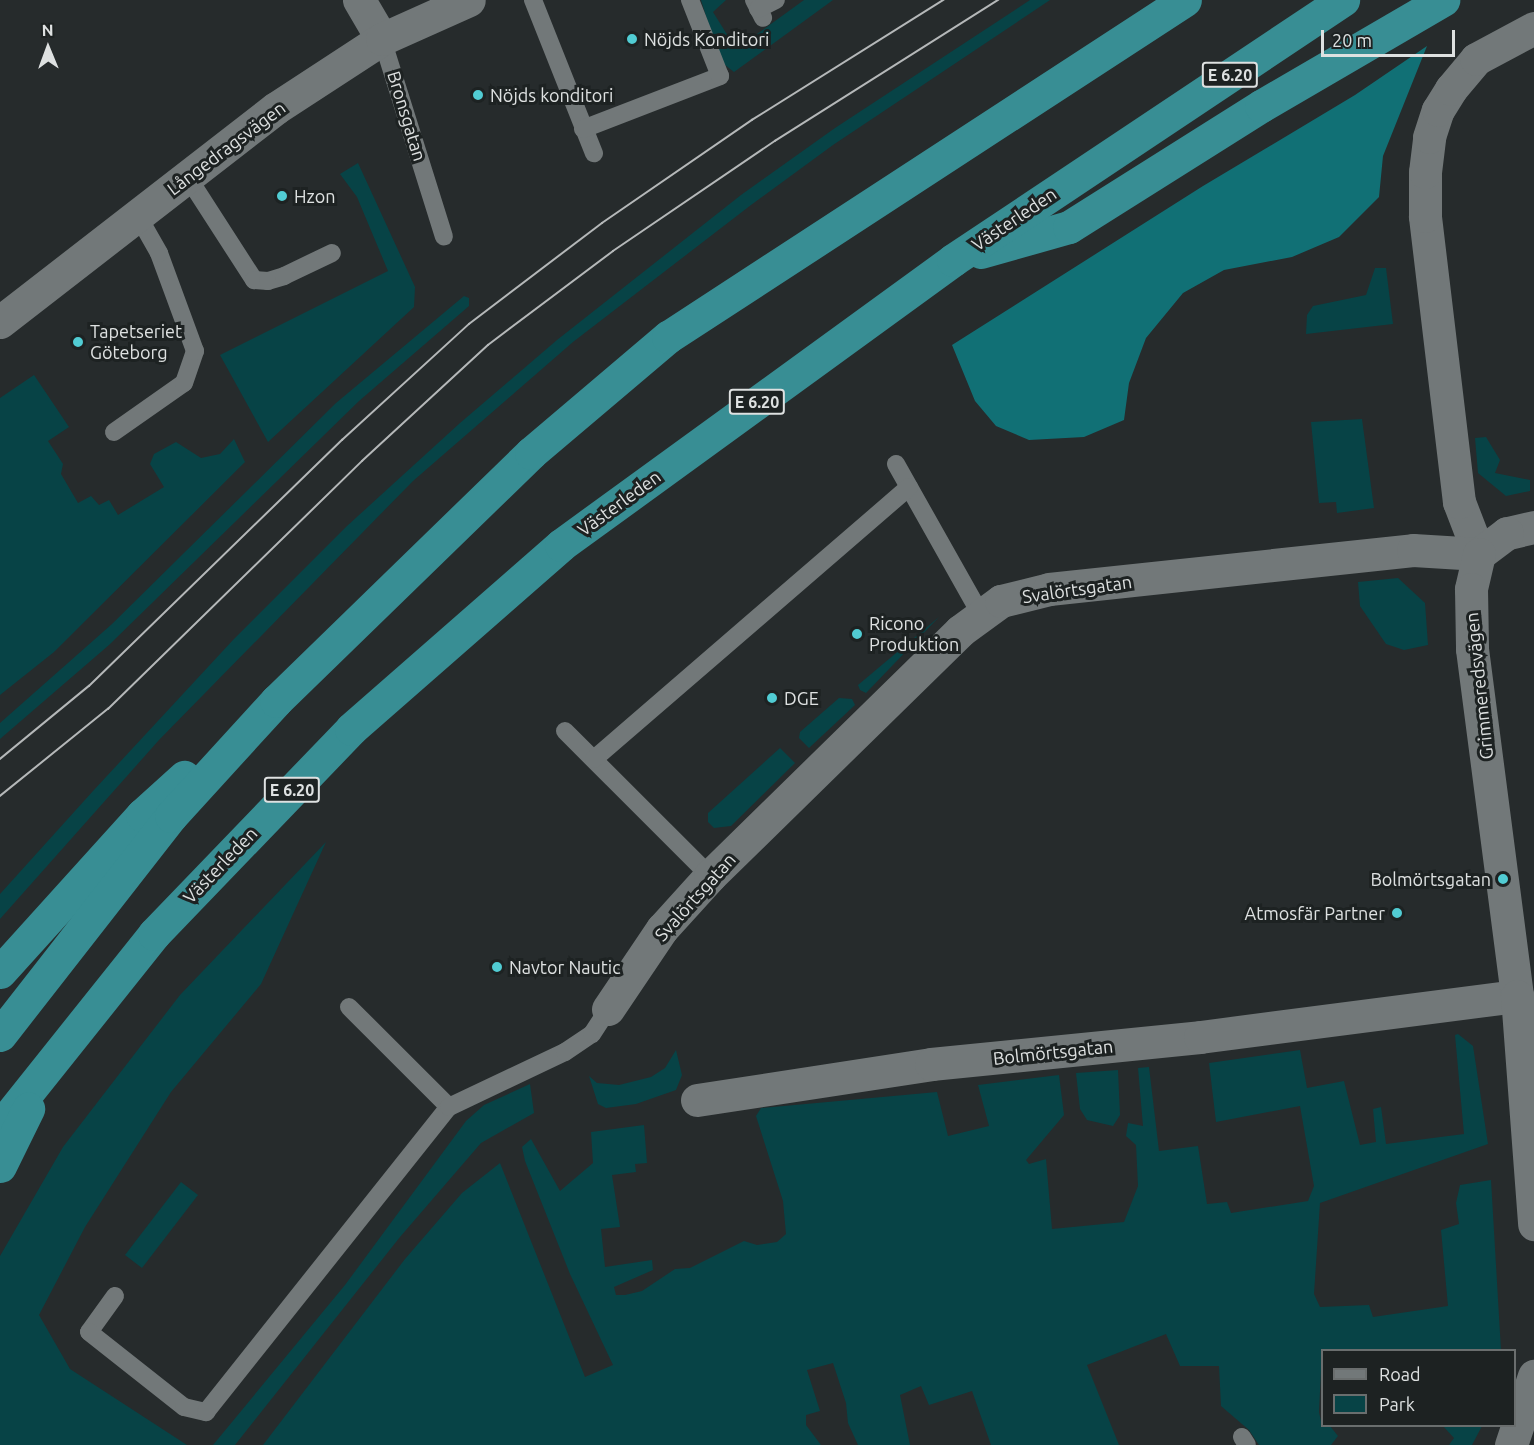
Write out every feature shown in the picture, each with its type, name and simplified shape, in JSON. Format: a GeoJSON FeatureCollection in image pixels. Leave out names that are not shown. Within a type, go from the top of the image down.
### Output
{"type":"FeatureCollection","features":[{"type":"Feature","properties":{"kind":"highway"},"geometry":{"type":"LineString","coordinates":[[1114,45],[1151,0]]}},
{"type":"Feature","properties":{"kind":"highway"},"geometry":{"type":"LineString","coordinates":[[0,1035],[171,816],[276,701],[531,453],[668,337],[1185,0]]}},
{"type":"Feature","properties":{"kind":"highway","name":"Västerleden"},"geometry":{"type":"LineString","coordinates":[[0,1127],[154,934],[351,729],[561,545],[953,260],[1343,0]]}},
{"type":"Feature","properties":{"kind":"highway"},"geometry":{"type":"LineString","coordinates":[[953,260],[1069,227],[1261,106],[1443,0]]}},
{"type":"Feature","properties":{"kind":"highway"},"geometry":{"type":"LineString","coordinates":[[0,972],[154,802],[276,701]]}},
{"type":"Feature","properties":{"kind":"highway"},"geometry":{"type":"LineString","coordinates":[[0,1166],[51,1061]]}},
{"type":"Feature","properties":{"kind":"street","name":"Bronsgatan"},"geometry":{"type":"LineString","coordinates":[[359,0],[382,39]]}},
{"type":"Feature","properties":{"kind":"street","name":"Långedragsvägen"},"geometry":{"type":"LineString","coordinates":[[0,322],[276,108],[382,39],[469,0]]}},
{"type":"Feature","properties":{"kind":"street"},"geometry":{"type":"LineString","coordinates":[[1534,28],[1476,59],[1438,110],[1430,137],[1425,183],[1425,216],[1459,502],[1479,554],[1507,533],[1534,526]]}},
{"type":"Feature","properties":{"kind":"street","name":"Svalörtsgatan"},"geometry":{"type":"LineString","coordinates":[[608,1009],[662,929],[710,876],[980,613],[1001,601],[1049,590],[1413,550],[1479,554]]}},
{"type":"Feature","properties":{"kind":"street","name":"Grimmeredsvägen"},"geometry":{"type":"LineString","coordinates":[[1479,554],[1471,589],[1472,649],[1517,996],[1534,1224]]}},
{"type":"Feature","properties":{"kind":"street","name":"Bolmörtsgatan"},"geometry":{"type":"LineString","coordinates":[[697,1100],[932,1064],[1200,1037],[1517,996]]}},
{"type":"Feature","properties":{"kind":"street"},"geometry":{"type":"LineString","coordinates":[[1510,1445],[1534,1376]]}},
{"type":"Feature","properties":{"kind":"lane"},"geometry":{"type":"LineString","coordinates":[[533,0],[594,153]]}},
{"type":"Feature","properties":{"kind":"lane"},"geometry":{"type":"LineString","coordinates":[[583,129],[720,76],[690,0]]}},
{"type":"Feature","properties":{"kind":"lane"},"geometry":{"type":"LineString","coordinates":[[758,9],[776,0]]}},
{"type":"Feature","properties":{"kind":"lane","name":"Bronsgatan"},"geometry":{"type":"LineString","coordinates":[[382,39],[444,237]]}},
{"type":"Feature","properties":{"kind":"lane"},"geometry":{"type":"LineString","coordinates":[[187,176],[254,280],[268,281],[284,276],[332,253]]}},
{"type":"Feature","properties":{"kind":"lane"},"geometry":{"type":"LineString","coordinates":[[114,432],[184,382],[195,351],[159,254],[138,216]]}},
{"type":"Feature","properties":{"kind":"lane"},"geometry":{"type":"LineString","coordinates":[[896,464],[980,613]]}},
{"type":"Feature","properties":{"kind":"lane"},"geometry":{"type":"LineString","coordinates":[[594,759],[909,487]]}},
{"type":"Feature","properties":{"kind":"lane"},"geometry":{"type":"LineString","coordinates":[[565,731],[710,876]]}},
{"type":"Feature","properties":{"kind":"lane"},"geometry":{"type":"LineString","coordinates":[[349,1006],[449,1107]]}},
{"type":"Feature","properties":{"kind":"lane"},"geometry":{"type":"LineString","coordinates":[[115,1296],[89,1332],[184,1407],[206,1412],[449,1107],[565,1052],[592,1034],[608,1009]]}},
{"type":"Feature","properties":{"kind":"green space"},"geometry":{"type":"Polygon","coordinates":[[[701,0],[726,0],[713,12],[733,44],[753,37],[804,0],[833,0],[734,72],[720,61],[701,0]]]}},
{"type":"Feature","properties":{"kind":"green space"},"geometry":{"type":"Polygon","coordinates":[[[1030,0],[1050,0],[833,145],[751,205],[573,342],[413,481],[159,740],[0,919],[0,894],[233,640],[347,526],[460,423],[557,340],[741,195],[835,128],[1030,0]]]}},
{"type":"Feature","properties":{"kind":"green space"},"geometry":{"type":"Polygon","coordinates":[[[358,163],[415,287],[414,307],[268,442],[220,355],[388,271],[357,197],[340,174],[358,163]]]}},
{"type":"Feature","properties":{"kind":"green space"},"geometry":{"type":"Polygon","coordinates":[[[1375,268],[1386,268],[1393,324],[1306,334],[1307,315],[1313,306],[1366,295],[1375,268]]]}},
{"type":"Feature","properties":{"kind":"green space"},"geometry":{"type":"Polygon","coordinates":[[[464,296],[469,298],[469,306],[359,401],[109,645],[0,739],[0,723],[112,624],[336,403],[464,296]]]}},
{"type":"Feature","properties":{"kind":"green space"},"geometry":{"type":"Polygon","coordinates":[[[34,375],[69,427],[48,441],[63,464],[61,474],[78,503],[91,496],[99,505],[109,500],[118,515],[164,487],[150,464],[154,454],[176,442],[201,458],[220,454],[234,439],[245,462],[54,652],[0,695],[0,398],[34,375]]]}},
{"type":"Feature","properties":{"kind":"green space"},"geometry":{"type":"Polygon","coordinates":[[[1362,419],[1374,508],[1337,513],[1336,502],[1319,503],[1311,422],[1362,419]]]}},
{"type":"Feature","properties":{"kind":"green space"},"geometry":{"type":"Polygon","coordinates":[[[1486,437],[1500,460],[1495,473],[1530,480],[1530,491],[1506,496],[1478,473],[1475,438],[1486,437]]]}},
{"type":"Feature","properties":{"kind":"green space"},"geometry":{"type":"Polygon","coordinates":[[[1398,578],[1425,603],[1428,645],[1404,650],[1386,644],[1360,606],[1358,582],[1398,578]]]}},
{"type":"Feature","properties":{"kind":"green space"},"geometry":{"type":"Polygon","coordinates":[[[939,617],[866,693],[860,690],[858,685],[939,617]]]}},
{"type":"Feature","properties":{"kind":"green space"},"geometry":{"type":"Polygon","coordinates":[[[839,698],[852,699],[855,705],[809,748],[799,738],[800,732],[839,698]]]}},
{"type":"Feature","properties":{"kind":"green space"},"geometry":{"type":"Polygon","coordinates":[[[780,748],[795,763],[731,826],[714,828],[708,822],[708,813],[780,748]]]}},
{"type":"Feature","properties":{"kind":"green space"},"geometry":{"type":"Polygon","coordinates":[[[326,842],[261,984],[171,1092],[85,1227],[39,1315],[70,1369],[187,1445],[0,1445],[0,1256],[63,1147],[180,995],[326,842]]]}},
{"type":"Feature","properties":{"kind":"green space"},"geometry":{"type":"Polygon","coordinates":[[[1458,1034],[1473,1046],[1488,1144],[1320,1203],[1314,1294],[1320,1307],[1369,1305],[1373,1317],[1448,1306],[1441,1230],[1459,1224],[1456,1203],[1460,1185],[1491,1180],[1501,1349],[1321,1349],[1319,1412],[1321,1427],[1331,1427],[1338,1436],[1331,1445],[1259,1445],[1249,1430],[1221,1406],[1219,1366],[1180,1366],[1166,1334],[1087,1365],[1119,1445],[991,1445],[972,1391],[929,1405],[921,1386],[900,1395],[910,1445],[858,1445],[848,1423],[846,1403],[833,1363],[807,1370],[820,1411],[806,1415],[806,1425],[821,1445],[263,1445],[405,1259],[462,1193],[500,1163],[585,1377],[613,1365],[570,1274],[525,1161],[522,1147],[531,1139],[560,1191],[593,1163],[591,1132],[644,1125],[647,1163],[635,1164],[636,1172],[612,1175],[620,1227],[601,1229],[605,1267],[652,1260],[653,1270],[614,1287],[616,1295],[625,1295],[642,1291],[675,1269],[690,1268],[744,1241],[757,1245],[777,1242],[786,1234],[783,1201],[756,1116],[761,1108],[937,1092],[948,1136],[989,1126],[978,1085],[1059,1075],[1064,1115],[1026,1160],[1029,1164],[1046,1159],[1052,1229],[1124,1222],[1138,1186],[1136,1145],[1126,1136],[1128,1123],[1143,1126],[1138,1068],[1149,1067],[1159,1151],[1198,1146],[1207,1204],[1227,1202],[1231,1213],[1308,1201],[1314,1186],[1300,1106],[1216,1122],[1209,1063],[1300,1050],[1307,1088],[1344,1081],[1360,1145],[1376,1142],[1373,1109],[1381,1107],[1386,1144],[1464,1134],[1455,1035],[1458,1034]]]}},
{"type":"Feature","properties":{"kind":"green space"},"geometry":{"type":"Polygon","coordinates":[[[676,1050],[682,1075],[676,1090],[636,1104],[606,1108],[598,1104],[589,1076],[597,1083],[619,1085],[651,1077],[665,1068],[676,1050]]]}},
{"type":"Feature","properties":{"kind":"green space"},"geometry":{"type":"Polygon","coordinates":[[[1118,1070],[1120,1115],[1113,1126],[1087,1120],[1080,1109],[1076,1073],[1118,1070]]]}},
{"type":"Feature","properties":{"kind":"green space"},"geometry":{"type":"Polygon","coordinates":[[[530,1084],[534,1113],[481,1143],[400,1237],[235,1445],[213,1445],[345,1285],[466,1121],[484,1105],[530,1084]]]}},
{"type":"Feature","properties":{"kind":"green space"},"geometry":{"type":"Polygon","coordinates":[[[181,1182],[198,1195],[142,1268],[125,1255],[181,1182]]]}},
{"type":"Feature","properties":{"kind":"green space"},"geometry":{"type":"Polygon","coordinates":[[[1444,1427],[1481,1427],[1472,1445],[1449,1445],[1454,1438],[1444,1427]]]}},
{"type":"Feature","properties":{"kind":"shaded area"},"geometry":{"type":"Polygon","coordinates":[[[1427,46],[1383,156],[1379,197],[1339,237],[1292,257],[1224,270],[1183,293],[1146,338],[1129,383],[1124,420],[1084,437],[1029,440],[996,426],[975,401],[952,345],[1203,186],[1355,95],[1427,46]]]}},
{"type":"Feature","properties":{"kind":"tram line"},"geometry":{"type":"LineString","coordinates":[[0,759],[89,686],[342,440],[469,324],[602,223],[752,120],[943,0]]}},
{"type":"Feature","properties":{"kind":"tram line"},"geometry":{"type":"LineString","coordinates":[[0,796],[108,709],[362,461],[488,345],[613,251],[775,141],[998,0]]}},
{"type":"Feature","properties":{"kind":"place","name":"Nöjds Konditori"},"geometry":{"type":"Point","coordinates":[632,39]}},
{"type":"Feature","properties":{"kind":"place","name":"Nöjds konditori"},"geometry":{"type":"Point","coordinates":[478,95]}},
{"type":"Feature","properties":{"kind":"place","name":"Hzon"},"geometry":{"type":"Point","coordinates":[282,196]}},
{"type":"Feature","properties":{"kind":"place","name":"Tapetseriet Göteborg"},"geometry":{"type":"Point","coordinates":[78,342]}},
{"type":"Feature","properties":{"kind":"place","name":"Ricono Produktion"},"geometry":{"type":"Point","coordinates":[857,634]}},
{"type":"Feature","properties":{"kind":"place","name":"DGE"},"geometry":{"type":"Point","coordinates":[772,698]}},
{"type":"Feature","properties":{"kind":"place","name":"Bolmörtsgatan"},"geometry":{"type":"Point","coordinates":[1503,879]}},
{"type":"Feature","properties":{"kind":"place","name":"Atmosfär Partner"},"geometry":{"type":"Point","coordinates":[1397,913]}},
{"type":"Feature","properties":{"kind":"place","name":"Navtor Nautic"},"geometry":{"type":"Point","coordinates":[497,967]}}]}
